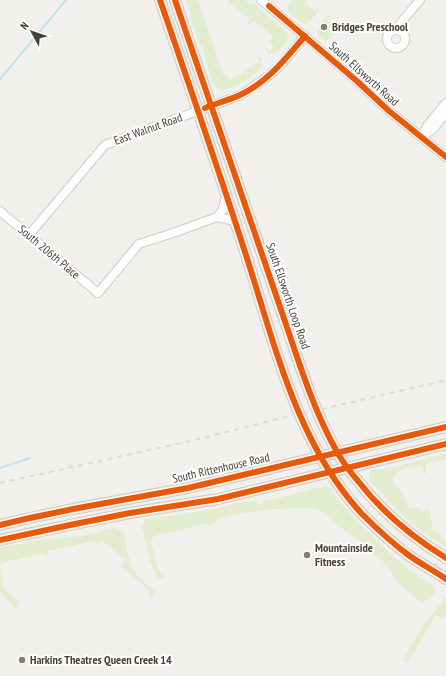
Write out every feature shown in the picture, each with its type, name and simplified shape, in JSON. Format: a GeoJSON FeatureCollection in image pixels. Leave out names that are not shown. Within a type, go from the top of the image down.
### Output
{"type":"FeatureCollection","features":[{"type":"Feature","properties":{"kind":"main road"},"geometry":{"type":"LineString","coordinates":[[160,0],[292,395],[308,433],[330,472],[354,504],[380,531],[407,554],[446,578]]}},
{"type":"Feature","properties":{"kind":"main road","name":"South Ellsworth Loop Road"},"geometry":{"type":"LineString","coordinates":[[175,0],[258,245],[309,389],[337,453],[372,498],[395,521],[446,558]]}},
{"type":"Feature","properties":{"kind":"main road","name":"South Rittenhouse Road"},"geometry":{"type":"LineString","coordinates":[[0,525],[234,478],[446,427]]}},
{"type":"Feature","properties":{"kind":"main road"},"geometry":{"type":"LineString","coordinates":[[0,540],[70,524],[218,499],[446,444]]}},
{"type":"Feature","properties":{"kind":"main road"},"geometry":{"type":"LineString","coordinates":[[127,499],[130,513]]}},
{"type":"Feature","properties":{"kind":"main road"},"geometry":{"type":"LineString","coordinates":[[0,531],[15,527],[25,519]]}},
{"type":"Feature","properties":{"kind":"street","name":"South Ellsworth Road"},"geometry":{"type":"LineString","coordinates":[[261,0],[305,36],[389,111],[446,157]]}},
{"type":"Feature","properties":{"kind":"street"},"geometry":{"type":"LineString","coordinates":[[396,30],[420,0]]}},
{"type":"Feature","properties":{"kind":"street","name":"East Walnut Road"},"geometry":{"type":"LineString","coordinates":[[29,235],[105,145],[241,94],[270,75],[281,65],[305,36]]}},
{"type":"Feature","properties":{"kind":"street"},"geometry":{"type":"LineString","coordinates":[[422,137],[427,126],[446,103]]}},
{"type":"Feature","properties":{"kind":"street"},"geometry":{"type":"LineString","coordinates":[[422,137],[433,129],[446,113]]}},
{"type":"Feature","properties":{"kind":"street"},"geometry":{"type":"LineString","coordinates":[[226,197],[222,211],[217,217],[235,221]]}},
{"type":"Feature","properties":{"kind":"street","name":"South 206th Place"},"geometry":{"type":"LineString","coordinates":[[0,211],[98,293],[139,244],[217,217]]}},
{"type":"Feature","properties":{"kind":"green space"},"geometry":{"type":"Polygon","coordinates":[[[186,0],[198,0],[223,74],[228,75],[230,80],[234,78],[245,72],[259,61],[256,57],[258,56],[263,60],[261,61],[261,69],[242,82],[226,90],[221,91],[214,86],[204,50],[199,43],[186,0]]]}},
{"type":"Feature","properties":{"kind":"green space"},"geometry":{"type":"Polygon","coordinates":[[[228,0],[245,0],[250,4],[254,3],[260,9],[249,18],[232,4],[229,7],[227,6],[230,2],[228,0]]]}},
{"type":"Feature","properties":{"kind":"green space"},"geometry":{"type":"Polygon","coordinates":[[[292,0],[307,0],[305,3],[315,11],[318,8],[319,10],[311,20],[310,19],[306,24],[303,23],[289,13],[287,6],[292,0]]]}},
{"type":"Feature","properties":{"kind":"green space"},"geometry":{"type":"Polygon","coordinates":[[[261,10],[287,33],[288,40],[277,52],[269,54],[265,50],[266,47],[270,51],[274,47],[269,41],[273,37],[254,21],[249,25],[247,23],[251,17],[261,10]]]}},
{"type":"Feature","properties":{"kind":"green space"},"geometry":{"type":"Polygon","coordinates":[[[328,15],[329,17],[326,20],[337,29],[339,28],[326,42],[318,35],[317,31],[319,28],[318,26],[328,15]]]}},
{"type":"Feature","properties":{"kind":"green space"},"geometry":{"type":"Polygon","coordinates":[[[446,454],[446,459],[434,462],[434,467],[433,462],[426,464],[426,473],[424,474],[422,465],[398,471],[393,478],[395,486],[401,490],[402,494],[404,495],[408,509],[419,507],[420,511],[429,509],[433,530],[442,535],[443,539],[446,541],[446,547],[430,537],[402,515],[369,480],[369,476],[372,470],[389,468],[446,454]]]}},
{"type":"Feature","properties":{"kind":"green space"},"geometry":{"type":"Polygon","coordinates":[[[324,486],[331,488],[335,496],[352,516],[410,571],[433,584],[434,589],[436,590],[429,599],[422,602],[419,601],[396,581],[389,567],[324,513],[312,508],[275,509],[243,513],[220,519],[211,525],[205,524],[154,536],[151,541],[158,569],[166,577],[164,579],[160,579],[156,575],[148,554],[142,526],[145,519],[215,509],[243,502],[257,501],[258,504],[263,503],[263,499],[271,500],[324,486]]]}},
{"type":"Feature","properties":{"kind":"green space"},"geometry":{"type":"Polygon","coordinates":[[[116,528],[123,531],[126,548],[133,569],[143,581],[155,591],[155,594],[152,597],[148,595],[150,591],[122,567],[121,565],[125,560],[103,541],[97,544],[94,541],[48,551],[48,556],[42,554],[4,562],[0,568],[0,547],[37,540],[74,537],[116,528]]]}},
{"type":"Feature","properties":{"kind":"green space"},"geometry":{"type":"Polygon","coordinates":[[[0,568],[4,589],[20,602],[16,609],[0,591],[0,568]]]}},
{"type":"Feature","properties":{"kind":"green space"},"geometry":{"type":"Polygon","coordinates":[[[446,597],[446,615],[442,619],[436,615],[407,664],[404,661],[404,658],[422,627],[446,597]]]}},
{"type":"Feature","properties":{"kind":"waterway"},"geometry":{"type":"LineString","coordinates":[[0,79],[66,0]]}},
{"type":"Feature","properties":{"kind":"waterway"},"geometry":{"type":"LineString","coordinates":[[0,468],[30,458]]}},
{"type":"Feature","properties":{"kind":"railway"},"geometry":{"type":"LineString","coordinates":[[0,483],[199,439],[289,416],[446,380]]}},
{"type":"Feature","properties":{"kind":"cycle path"},"geometry":{"type":"LineString","coordinates":[[160,0],[245,252],[277,355],[304,423],[320,456],[339,486],[362,514],[401,549],[446,579]]}},
{"type":"Feature","properties":{"kind":"cycle path"},"geometry":{"type":"LineString","coordinates":[[175,0],[304,378],[319,416],[337,452],[367,492],[398,523],[446,558]]}},
{"type":"Feature","properties":{"kind":"cycle path"},"geometry":{"type":"LineString","coordinates":[[269,6],[358,82],[389,111],[446,157]]}},
{"type":"Feature","properties":{"kind":"cycle path"},"geometry":{"type":"LineString","coordinates":[[205,108],[250,90],[276,69],[305,36]]}},
{"type":"Feature","properties":{"kind":"cycle path"},"geometry":{"type":"LineString","coordinates":[[0,525],[73,509],[188,488],[446,427]]}},
{"type":"Feature","properties":{"kind":"cycle path"},"geometry":{"type":"LineString","coordinates":[[0,540],[130,513],[218,499],[446,444]]}},
{"type":"Feature","properties":{"kind":"place","name":"Bridges Preschool"},"geometry":{"type":"Point","coordinates":[324,27]}},
{"type":"Feature","properties":{"kind":"place","name":"Mountainside Fitness"},"geometry":{"type":"Point","coordinates":[307,555]}},
{"type":"Feature","properties":{"kind":"place","name":"Harkins Theatres Queen Creek 14"},"geometry":{"type":"Point","coordinates":[22,660]}}]}
